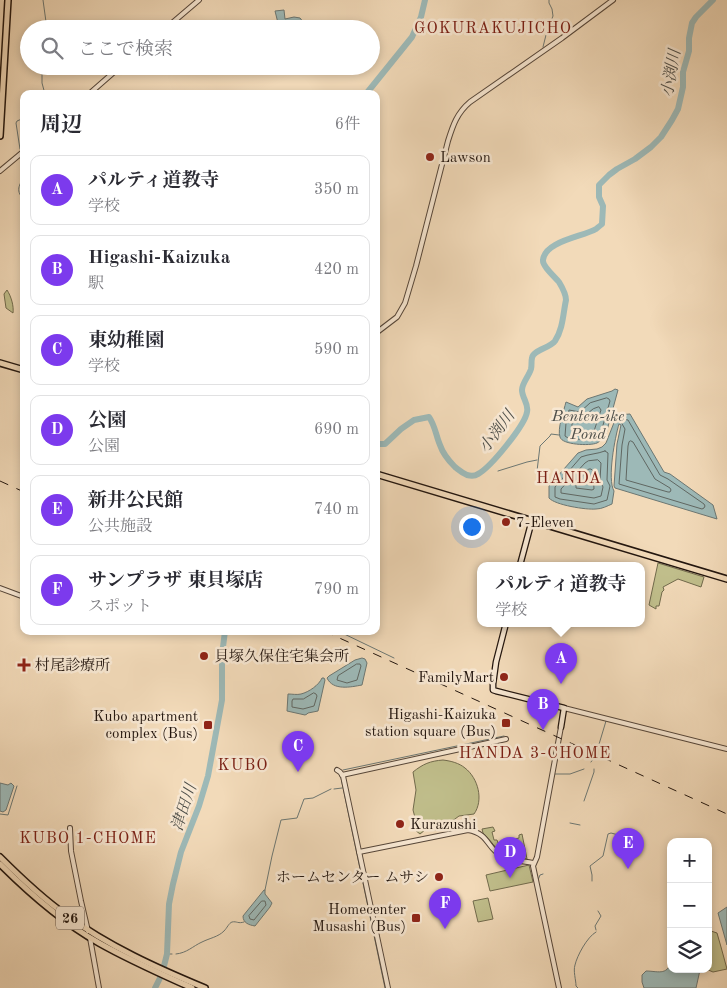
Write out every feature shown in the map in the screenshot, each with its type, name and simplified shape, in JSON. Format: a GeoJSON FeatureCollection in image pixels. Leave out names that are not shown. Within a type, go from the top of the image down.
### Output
{"type":"FeatureCollection","features":[{"type":"Feature","properties":{"kind":"main road"},"geometry":{"type":"LineString","coordinates":[[0,136],[8,0]]}},
{"type":"Feature","properties":{"kind":"main road"},"geometry":{"type":"LineString","coordinates":[[0,363],[20,369]]}},
{"type":"Feature","properties":{"kind":"main road"},"geometry":{"type":"LineString","coordinates":[[380,475],[727,580]]}},
{"type":"Feature","properties":{"kind":"main road"},"geometry":{"type":"LineString","coordinates":[[521,562],[532,520]]}},
{"type":"Feature","properties":{"kind":"main road"},"geometry":{"type":"LineString","coordinates":[[505,627],[496,662],[493,690],[564,708],[560,727]]}},
{"type":"Feature","properties":{"kind":"main road","name":"26"},"geometry":{"type":"LineString","coordinates":[[0,857],[27,884],[52,905],[88,930],[150,966]]}},
{"type":"Feature","properties":{"kind":"main road","name":"26"},"geometry":{"type":"LineString","coordinates":[[0,864],[42,903],[90,937],[192,988]]}},
{"type":"Feature","properties":{"kind":"main road","name":"26"},"geometry":{"type":"LineString","coordinates":[[171,976],[205,988]]}},
{"type":"Feature","properties":{"kind":"street"},"geometry":{"type":"LineString","coordinates":[[176,20],[199,0]]}},
{"type":"Feature","properties":{"kind":"street"},"geometry":{"type":"LineString","coordinates":[[380,330],[397,317],[405,303],[453,123],[458,114],[474,99],[613,0]]}},
{"type":"Feature","properties":{"kind":"street"},"geometry":{"type":"LineString","coordinates":[[94,90],[111,75]]}},
{"type":"Feature","properties":{"kind":"street"},"geometry":{"type":"LineString","coordinates":[[0,171],[20,154]]}},
{"type":"Feature","properties":{"kind":"street"},"geometry":{"type":"LineString","coordinates":[[0,588],[20,596]]}},
{"type":"Feature","properties":{"kind":"street"},"geometry":{"type":"LineString","coordinates":[[564,708],[727,749]]}},
{"type":"Feature","properties":{"kind":"street"},"geometry":{"type":"LineString","coordinates":[[559,988],[533,863],[537,857],[560,727]]}},
{"type":"Feature","properties":{"kind":"street"},"geometry":{"type":"LineString","coordinates":[[342,775],[506,739]]}},
{"type":"Feature","properties":{"kind":"street"},"geometry":{"type":"LineString","coordinates":[[337,770],[342,775],[388,988]]}},
{"type":"Feature","properties":{"kind":"street"},"geometry":{"type":"LineString","coordinates":[[70,828],[71,851],[99,988]]}},
{"type":"Feature","properties":{"kind":"street"},"geometry":{"type":"LineString","coordinates":[[359,852],[468,830],[480,834],[503,857],[533,863]]}},
{"type":"Feature","properties":{"kind":"shaded area"},"geometry":{"type":"Polygon","coordinates":[[[7,290],[12,301],[13,313],[6,308],[4,294],[7,290]]]}},
{"type":"Feature","properties":{"kind":"shaded area"},"geometry":{"type":"Polygon","coordinates":[[[658,563],[704,577],[701,587],[678,579],[663,587],[664,590],[659,606],[656,606],[656,609],[649,605],[658,563]]]}},
{"type":"Feature","properties":{"kind":"shaded area"},"geometry":{"type":"Polygon","coordinates":[[[443,760],[460,765],[470,772],[476,783],[479,802],[474,814],[459,816],[440,830],[425,830],[420,834],[415,830],[417,825],[413,810],[416,790],[413,772],[427,763],[443,760]]]}},
{"type":"Feature","properties":{"kind":"shaded area"},"geometry":{"type":"Polygon","coordinates":[[[493,827],[495,831],[492,832],[494,840],[497,840],[498,843],[519,838],[519,835],[522,834],[527,859],[518,859],[501,852],[483,833],[482,829],[493,827]]]}},
{"type":"Feature","properties":{"kind":"shaded area"},"geometry":{"type":"Polygon","coordinates":[[[529,865],[533,882],[490,891],[486,875],[529,865]]]}},
{"type":"Feature","properties":{"kind":"shaded area"},"geometry":{"type":"Polygon","coordinates":[[[488,898],[493,919],[478,922],[473,901],[488,898]]]}},
{"type":"Feature","properties":{"kind":"shaded area"},"geometry":{"type":"Polygon","coordinates":[[[712,931],[717,933],[727,969],[713,972],[712,931]]]}},
{"type":"Feature","properties":{"kind":"water"},"geometry":{"type":"Polygon","coordinates":[[[284,10],[285,19],[294,17],[302,20],[277,20],[275,11],[284,10]]]}},
{"type":"Feature","properties":{"kind":"water","name":"Benten-ike Pond"},"geometry":{"type":"Polygon","coordinates":[[[615,389],[618,390],[606,434],[601,440],[597,443],[583,445],[562,440],[559,429],[566,402],[578,407],[587,399],[615,389]]]}},
{"type":"Feature","properties":{"kind":"water"},"geometry":{"type":"Polygon","coordinates":[[[630,414],[664,472],[670,474],[713,505],[717,519],[615,488],[617,444],[621,425],[619,424],[611,468],[614,491],[612,504],[600,508],[585,509],[564,505],[549,498],[549,486],[578,453],[602,447],[606,443],[617,415],[630,414]]]}},
{"type":"Feature","properties":{"kind":"water"},"geometry":{"type":"Polygon","coordinates":[[[362,658],[367,663],[362,685],[348,687],[333,685],[327,678],[355,660],[362,658]]]}},
{"type":"Feature","properties":{"kind":"water"},"geometry":{"type":"Polygon","coordinates":[[[322,678],[325,680],[318,711],[305,715],[287,711],[288,694],[307,692],[316,686],[322,678]]]}},
{"type":"Feature","properties":{"kind":"water"},"geometry":{"type":"Polygon","coordinates":[[[0,783],[8,785],[11,783],[14,786],[6,810],[3,812],[0,811],[0,783]]]}},
{"type":"Feature","properties":{"kind":"water"},"geometry":{"type":"Polygon","coordinates":[[[264,890],[272,903],[270,907],[255,926],[245,922],[243,916],[264,890]]]}},
{"type":"Feature","properties":{"kind":"water"},"geometry":{"type":"Polygon","coordinates":[[[727,907],[727,945],[718,913],[727,907]]]}},
{"type":"Feature","properties":{"kind":"water"},"geometry":{"type":"Polygon","coordinates":[[[667,969],[667,973],[699,973],[696,988],[644,988],[642,975],[646,971],[664,971],[667,969]]]}},
{"type":"Feature","properties":{"kind":"waterway"},"geometry":{"type":"LineString","coordinates":[[43,0],[46,20]]}},
{"type":"Feature","properties":{"kind":"waterway","name":"津田川"},"geometry":{"type":"LineString","coordinates":[[369,90],[412,37],[421,17],[425,0]]}},
{"type":"Feature","properties":{"kind":"waterway"},"geometry":{"type":"LineString","coordinates":[[543,47],[553,16],[549,0]]}},
{"type":"Feature","properties":{"kind":"waterway","name":"小渕川"},"geometry":{"type":"LineString","coordinates":[[380,444],[385,444],[414,420],[429,417],[446,457],[455,467],[467,475],[473,476],[478,474],[499,455],[525,418],[527,406],[522,390],[531,369],[533,355],[553,343],[560,332],[566,300],[559,282],[543,262],[545,254],[557,244],[590,232],[602,224],[603,206],[599,197],[599,185],[609,175],[635,159],[661,137],[678,109],[683,87],[683,72],[689,51],[692,23],[713,0]]}},
{"type":"Feature","properties":{"kind":"waterway"},"geometry":{"type":"LineString","coordinates":[[42,75],[44,90]]}},
{"type":"Feature","properties":{"kind":"waterway"},"geometry":{"type":"LineString","coordinates":[[20,120],[16,123],[20,149]]}},
{"type":"Feature","properties":{"kind":"waterway"},"geometry":{"type":"LineString","coordinates":[[20,184],[20,194]]}},
{"type":"Feature","properties":{"kind":"waterway"},"geometry":{"type":"LineString","coordinates":[[538,476],[540,446],[551,434],[559,435]]}},
{"type":"Feature","properties":{"kind":"waterway"},"geometry":{"type":"LineString","coordinates":[[498,471],[537,460]]}},
{"type":"Feature","properties":{"kind":"waterway","name":"津田川"},"geometry":{"type":"LineString","coordinates":[[155,988],[162,974],[167,954],[169,904],[173,884],[181,852],[199,806],[208,776],[222,700],[222,655],[224,635]]}},
{"type":"Feature","properties":{"kind":"waterway"},"geometry":{"type":"LineString","coordinates":[[346,635],[394,658]]}},
{"type":"Feature","properties":{"kind":"waterway"},"geometry":{"type":"LineString","coordinates":[[597,751],[606,721]]}},
{"type":"Feature","properties":{"kind":"waterway"},"geometry":{"type":"LineString","coordinates":[[343,770],[504,736]]}},
{"type":"Feature","properties":{"kind":"waterway"},"geometry":{"type":"LineString","coordinates":[[591,762],[594,758]]}},
{"type":"Feature","properties":{"kind":"waterway"},"geometry":{"type":"LineString","coordinates":[[554,774],[570,774],[584,769]]}},
{"type":"Feature","properties":{"kind":"waterway"},"geometry":{"type":"LineString","coordinates":[[584,801],[594,769]]}},
{"type":"Feature","properties":{"kind":"waterway"},"geometry":{"type":"LineString","coordinates":[[341,778],[385,988]]}},
{"type":"Feature","properties":{"kind":"waterway"},"geometry":{"type":"LineString","coordinates":[[0,814],[8,815],[17,786]]}},
{"type":"Feature","properties":{"kind":"waterway"},"geometry":{"type":"LineString","coordinates":[[334,789],[342,788]]}},
{"type":"Feature","properties":{"kind":"waterway"},"geometry":{"type":"LineString","coordinates":[[265,890],[281,820],[297,818],[304,799],[313,798],[331,789]]}},
{"type":"Feature","properties":{"kind":"waterway"},"geometry":{"type":"LineString","coordinates":[[570,823],[580,825]]}},
{"type":"Feature","properties":{"kind":"waterway"},"geometry":{"type":"LineString","coordinates":[[592,881],[590,866],[603,856],[608,834],[626,837]]}},
{"type":"Feature","properties":{"kind":"waterway"},"geometry":{"type":"LineString","coordinates":[[538,880],[540,875],[543,874]]}},
{"type":"Feature","properties":{"kind":"waterway"},"geometry":{"type":"LineString","coordinates":[[596,930],[595,926],[601,916],[598,911]]}},
{"type":"Feature","properties":{"kind":"waterway"},"geometry":{"type":"LineString","coordinates":[[176,954],[187,951],[219,935],[232,922],[244,922]]}},
{"type":"Feature","properties":{"kind":"waterway"},"geometry":{"type":"LineString","coordinates":[[578,988],[576,986],[574,967],[586,942],[596,932]]}},
{"type":"Feature","properties":{"kind":"waterway","name":"津田川"},"geometry":{"type":"LineString","coordinates":[[167,954],[172,954]]}},
{"type":"Feature","properties":{"kind":"railway"},"geometry":{"type":"LineString","coordinates":[[0,481],[20,490]]}},
{"type":"Feature","properties":{"kind":"railway"},"geometry":{"type":"LineString","coordinates":[[333,635],[727,814]]}},
{"type":"Feature","properties":{"kind":"place","name":"Lawson"},"geometry":{"type":"Point","coordinates":[430,157]}},
{"type":"Feature","properties":{"kind":"place","name":"7-Eleven"},"geometry":{"type":"Point","coordinates":[506,522]}},
{"type":"Feature","properties":{"kind":"place","name":"貝塚久保住宅集会所"},"geometry":{"type":"Point","coordinates":[204,656]}},
{"type":"Feature","properties":{"kind":"place","name":"村尾診療所"},"geometry":{"type":"Point","coordinates":[24,665]}},
{"type":"Feature","properties":{"kind":"place","name":"FamilyMart"},"geometry":{"type":"Point","coordinates":[504,677]}},
{"type":"Feature","properties":{"kind":"place","name":"パルティ道教寺"},"geometry":{"type":"Point","coordinates":[561,684]}},
{"type":"Feature","properties":{"kind":"place","name":"Higashi-Kaizuka station square (Bus)"},"geometry":{"type":"Point","coordinates":[506,723]}},
{"type":"Feature","properties":{"kind":"place","name":"Kubo apartment complex (Bus)"},"geometry":{"type":"Point","coordinates":[208,725]}},
{"type":"Feature","properties":{"kind":"place","name":"Higashi-Kaizuka"},"geometry":{"type":"Point","coordinates":[543,730]}},
{"type":"Feature","properties":{"kind":"place","name":"東幼稚園"},"geometry":{"type":"Point","coordinates":[298,772]}},
{"type":"Feature","properties":{"kind":"place","name":"Kurazushi"},"geometry":{"type":"Point","coordinates":[400,824]}},
{"type":"Feature","properties":{"kind":"place","name":"新井公民館"},"geometry":{"type":"Point","coordinates":[628,869]}},
{"type":"Feature","properties":{"kind":"place","name":"ホームセンター ムサシ"},"geometry":{"type":"Point","coordinates":[439,877]}},
{"type":"Feature","properties":{"kind":"place","name":"公園"},"geometry":{"type":"Point","coordinates":[510,878]}},
{"type":"Feature","properties":{"kind":"place","name":"Homecenter Musashi (Bus)"},"geometry":{"type":"Point","coordinates":[416,918]}},
{"type":"Feature","properties":{"kind":"place","name":"サンプラザ 東貝塚店"},"geometry":{"type":"Point","coordinates":[445,929]}},
{"type":"Feature","properties":{"kind":"district","name":"GOKURAKUJICHO"},"geometry":{"type":"Point","coordinates":[493,27]}},
{"type":"Feature","properties":{"kind":"district","name":"HANDA"},"geometry":{"type":"Point","coordinates":[569,477]}},
{"type":"Feature","properties":{"kind":"district","name":"HANDA 3-CHOME"},"geometry":{"type":"Point","coordinates":[535,752]}},
{"type":"Feature","properties":{"kind":"district","name":"KUBO"},"geometry":{"type":"Point","coordinates":[243,764]}},
{"type":"Feature","properties":{"kind":"district","name":"KUBO 1-CHOME"},"geometry":{"type":"Point","coordinates":[88,837]}}]}
